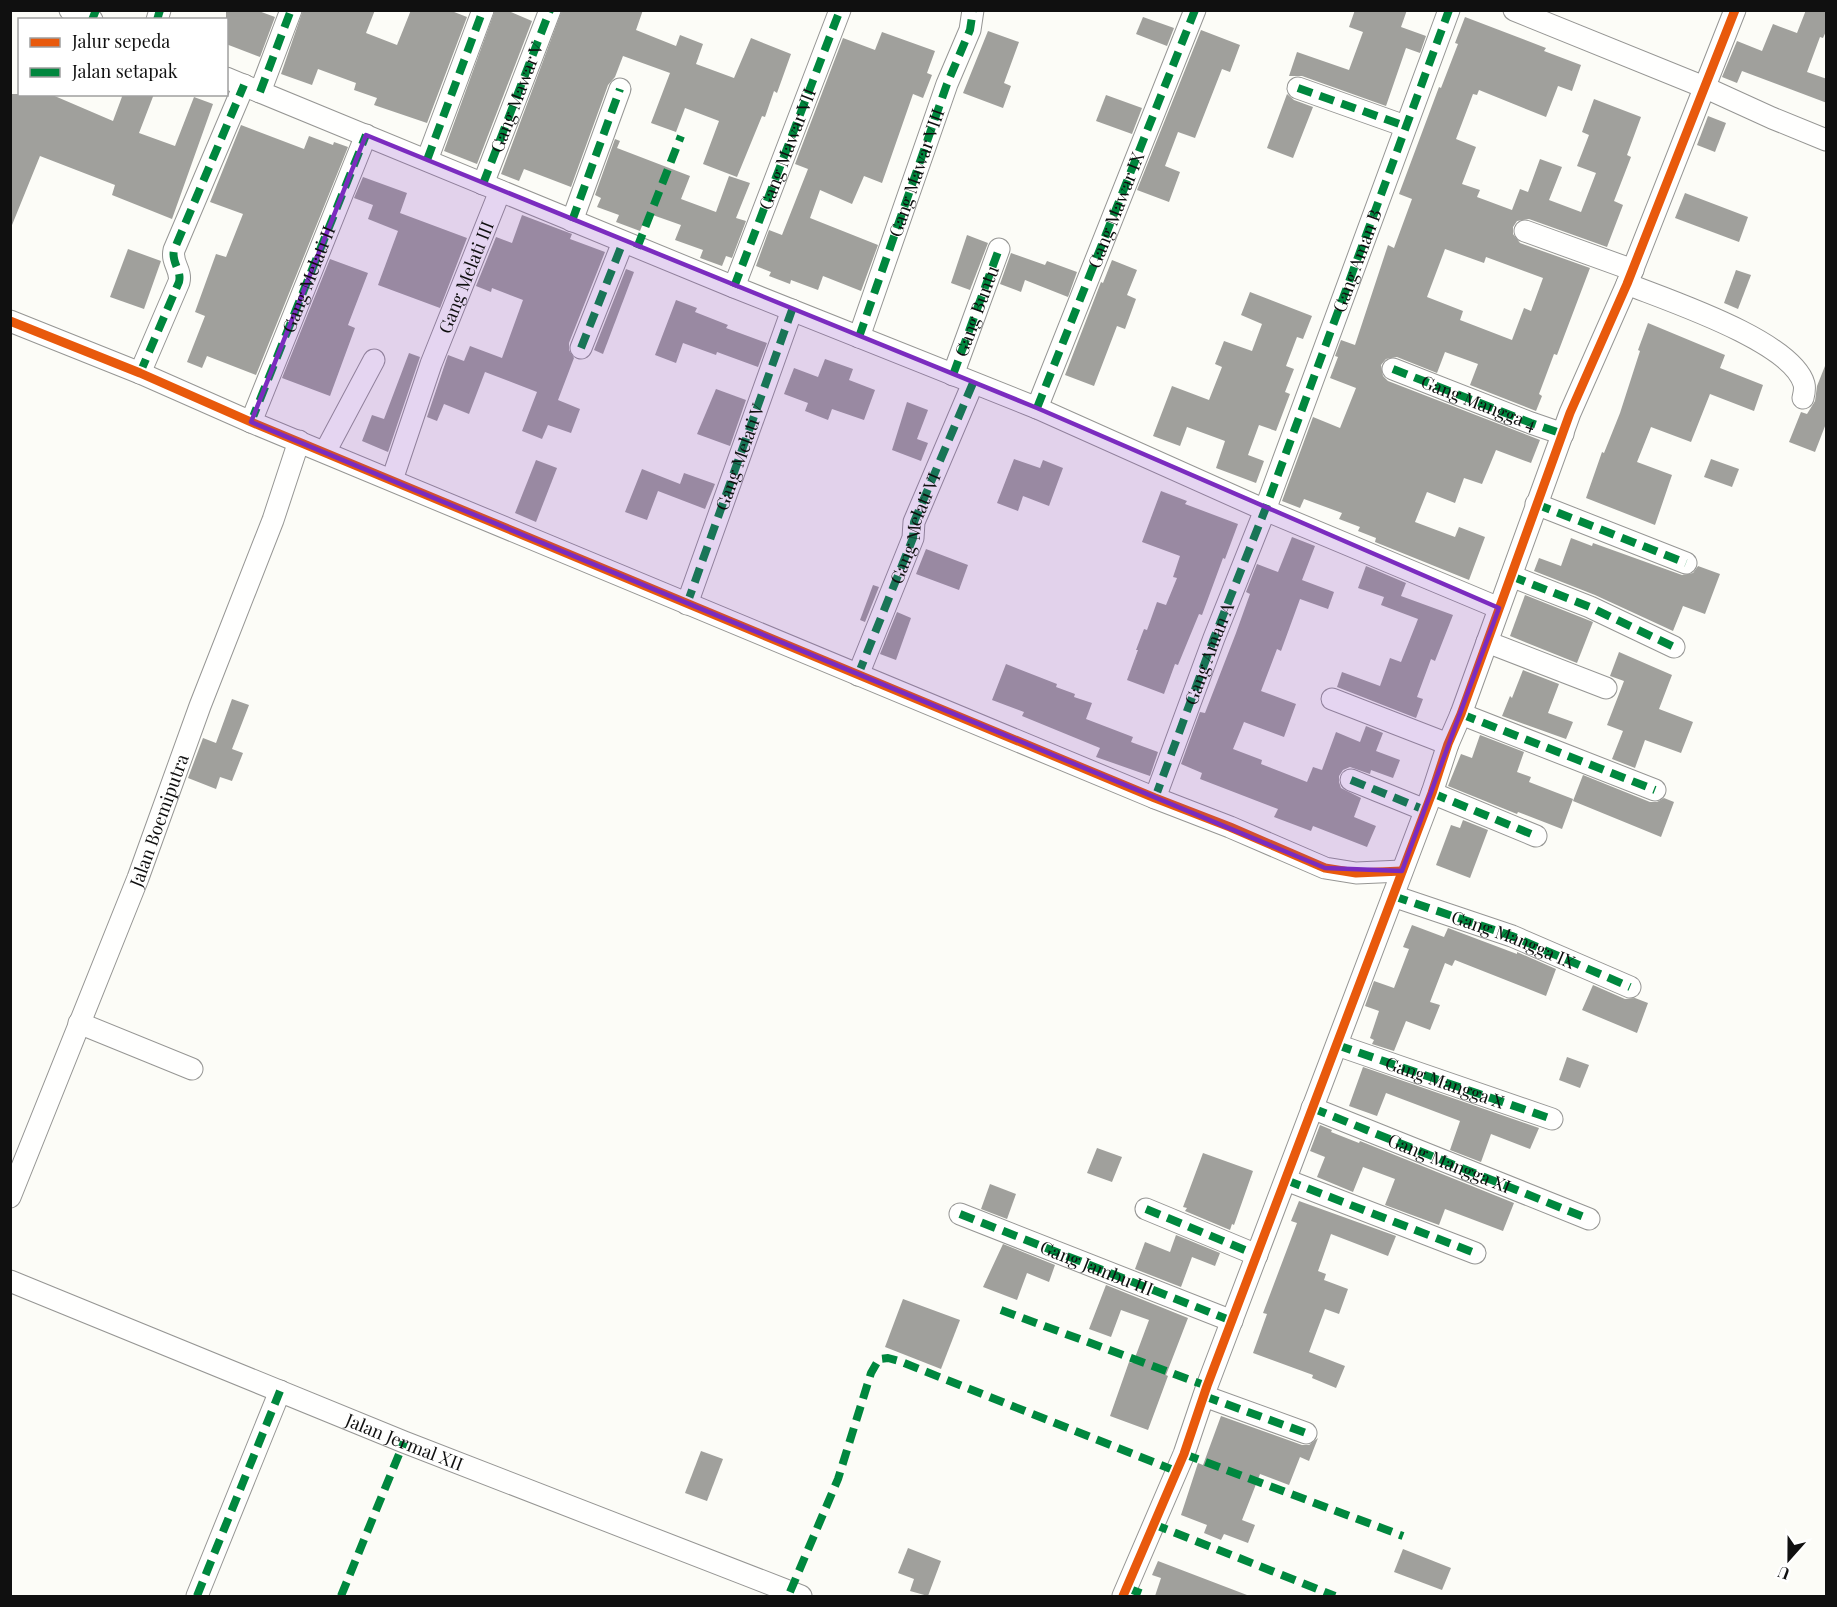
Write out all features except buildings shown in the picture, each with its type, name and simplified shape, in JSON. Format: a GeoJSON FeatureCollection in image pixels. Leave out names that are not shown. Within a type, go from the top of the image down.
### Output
{"type":"FeatureCollection","features":[{"type":"Feature","properties":{"kind":"street"},"geometry":{"type":"LineString","coordinates":[[69,10],[87,18]]}},
{"type":"Feature","properties":{"kind":"street"},"geometry":{"type":"LineString","coordinates":[[140,373],[180,282],[180,273],[173,262],[174,250],[244,85],[291,10]]}},
{"type":"Feature","properties":{"kind":"street"},"geometry":{"type":"LineString","coordinates":[[427,160],[483,10]]}},
{"type":"Feature","properties":{"kind":"street","name":"Gang Mawar V"},"geometry":{"type":"LineString","coordinates":[[492,188],[550,10]]}},
{"type":"Feature","properties":{"kind":"street","name":"Gang Mawar VII"},"geometry":{"type":"LineString","coordinates":[[734,287],[840,10]]}},
{"type":"Feature","properties":{"kind":"street","name":"Gang Mawar VIII"},"geometry":{"type":"LineString","coordinates":[[859,336],[947,84],[970,30],[973,10]]}},
{"type":"Feature","properties":{"kind":"street","name":"Gang Mawar IX"},"geometry":{"type":"LineString","coordinates":[[1037,408],[1195,10]]}},
{"type":"Feature","properties":{"kind":"street","name":"Gang Aman B"},"geometry":{"type":"LineString","coordinates":[[1266,510],[1449,10]]}},
{"type":"Feature","properties":{"kind":"street"},"geometry":{"type":"LineString","coordinates":[[1514,10],[1827,140]]}},
{"type":"Feature","properties":{"kind":"street"},"geometry":{"type":"LineString","coordinates":[[1123,1596],[1184,1454],[1312,1108],[1394,896],[1563,434],[1593,358],[1630,277],[1735,10]]}},
{"type":"Feature","properties":{"kind":"street"},"geometry":{"type":"LineString","coordinates":[[244,85],[623,242],[1037,408],[1266,510],[1499,608]]}},
{"type":"Feature","properties":{"kind":"street"},"geometry":{"type":"LineString","coordinates":[[1298,88],[1405,126]]}},
{"type":"Feature","properties":{"kind":"street"},"geometry":{"type":"LineString","coordinates":[[572,221],[620,89]]}},
{"type":"Feature","properties":{"kind":"street","name":"Gang Melati II"},"geometry":{"type":"LineString","coordinates":[[251,422],[366,135]]}},
{"type":"Feature","properties":{"kind":"street","name":"Gang Melati III"},"geometry":{"type":"LineString","coordinates":[[392,480],[492,188]]}},
{"type":"Feature","properties":{"kind":"street"},"geometry":{"type":"LineString","coordinates":[[1525,231],[1630,277],[1772,348],[1793,366],[1805,385],[1803,398]]}},
{"type":"Feature","properties":{"kind":"street"},"geometry":{"type":"LineString","coordinates":[[581,348],[623,242]]}},
{"type":"Feature","properties":{"kind":"street","name":"Gang Buntu"},"geometry":{"type":"LineString","coordinates":[[953,375],[999,249]]}},
{"type":"Feature","properties":{"kind":"street","name":"Gang Melati V"},"geometry":{"type":"LineString","coordinates":[[687,604],[792,310]]}},
{"type":"Feature","properties":{"kind":"street"},"geometry":{"type":"LineString","coordinates":[[10,321],[140,373],[251,422],[1325,868],[1356,873],[1402,871]]}},
{"type":"Feature","properties":{"kind":"street"},"geometry":{"type":"LineString","coordinates":[[325,452],[374,360]]}},
{"type":"Feature","properties":{"kind":"street","name":"Gang Mangga 4"},"geometry":{"type":"LineString","coordinates":[[1394,369],[1563,434]]}},
{"type":"Feature","properties":{"kind":"street","name":"Gang Melati VI"},"geometry":{"type":"LineString","coordinates":[[858,675],[913,538],[914,522],[974,383]]}},
{"type":"Feature","properties":{"kind":"street","name":"Jalan Boemiputra"},"geometry":{"type":"LineString","coordinates":[[10,1197],[138,878],[200,706],[273,520],[298,441]]}},
{"type":"Feature","properties":{"kind":"street"},"geometry":{"type":"LineString","coordinates":[[1536,504],[1686,563]]}},
{"type":"Feature","properties":{"kind":"street","name":"Gang Aman A"},"geometry":{"type":"LineString","coordinates":[[1155,798],[1214,638],[1266,510]]}},
{"type":"Feature","properties":{"kind":"street"},"geometry":{"type":"LineString","coordinates":[[1511,576],[1566,596],[1674,646]]}},
{"type":"Feature","properties":{"kind":"street"},"geometry":{"type":"LineString","coordinates":[[1487,642],[1606,687]]}},
{"type":"Feature","properties":{"kind":"street"},"geometry":{"type":"LineString","coordinates":[[1332,699],[1448,744]]}},
{"type":"Feature","properties":{"kind":"street"},"geometry":{"type":"LineString","coordinates":[[1461,714],[1655,790]]}},
{"type":"Feature","properties":{"kind":"street"},"geometry":{"type":"LineString","coordinates":[[1351,780],[1429,801],[1536,836]]}},
{"type":"Feature","properties":{"kind":"street","name":"Gang Mangga IX"},"geometry":{"type":"LineString","coordinates":[[1394,896],[1512,936],[1630,987]]}},
{"type":"Feature","properties":{"kind":"street"},"geometry":{"type":"LineString","coordinates":[[80,1023],[192,1069]]}},
{"type":"Feature","properties":{"kind":"street","name":"Gang Mangga X"},"geometry":{"type":"LineString","coordinates":[[1337,1045],[1552,1119]]}},
{"type":"Feature","properties":{"kind":"street","name":"Gang Mangga XI"},"geometry":{"type":"LineString","coordinates":[[1312,1108],[1589,1220]]}},
{"type":"Feature","properties":{"kind":"street"},"geometry":{"type":"LineString","coordinates":[[1286,1180],[1476,1252]]}},
{"type":"Feature","properties":{"kind":"street"},"geometry":{"type":"LineString","coordinates":[[1146,1209],[1257,1255]]}},
{"type":"Feature","properties":{"kind":"street","name":"Gang Jambu III"},"geometry":{"type":"LineString","coordinates":[[960,1214],[1232,1321]]}},
{"type":"Feature","properties":{"kind":"street","name":"Jalan Jermal XII"},"geometry":{"type":"LineString","coordinates":[[10,1281],[404,1442],[801,1596]]}},
{"type":"Feature","properties":{"kind":"street"},"geometry":{"type":"LineString","coordinates":[[197,1596],[280,1391]]}},
{"type":"Feature","properties":{"kind":"street"},"geometry":{"type":"LineString","coordinates":[[1204,1396],[1306,1433]]}},
{"type":"Feature","properties":{"kind":"highlighted area"},"geometry":{"type":"Polygon","coordinates":[[[366,135],[1037,408],[1499,608],[1402,871],[1325,868],[251,422],[366,135]]]}},
{"type":"Feature","properties":{"kind":"marked path"},"geometry":{"type":"LineString","coordinates":[[93,18],[96,10]]}},
{"type":"Feature","properties":{"kind":"marked path"},"geometry":{"type":"LineString","coordinates":[[158,18],[160,10]]}},
{"type":"Feature","properties":{"kind":"marked path"},"geometry":{"type":"LineString","coordinates":[[260,92],[291,10]]}},
{"type":"Feature","properties":{"kind":"marked path"},"geometry":{"type":"LineString","coordinates":[[427,160],[483,10]]}},
{"type":"Feature","properties":{"kind":"marked path"},"geometry":{"type":"LineString","coordinates":[[483,184],[550,10]]}},
{"type":"Feature","properties":{"kind":"marked path"},"geometry":{"type":"LineString","coordinates":[[734,287],[840,10]]}},
{"type":"Feature","properties":{"kind":"marked path"},"geometry":{"type":"LineString","coordinates":[[859,337],[947,84],[970,30],[973,10]]}},
{"type":"Feature","properties":{"kind":"marked path"},"geometry":{"type":"LineString","coordinates":[[1037,408],[1195,10]]}},
{"type":"Feature","properties":{"kind":"marked path"},"geometry":{"type":"LineString","coordinates":[[1155,798],[1214,638],[1265,510],[1449,10]]}},
{"type":"Feature","properties":{"kind":"marked path"},"geometry":{"type":"LineString","coordinates":[[140,373],[179,282],[174,250],[244,85]]}},
{"type":"Feature","properties":{"kind":"marked path"},"geometry":{"type":"LineString","coordinates":[[1298,88],[1405,126]]}},
{"type":"Feature","properties":{"kind":"marked path"},"geometry":{"type":"LineString","coordinates":[[572,221],[620,89]]}},
{"type":"Feature","properties":{"kind":"marked path"},"geometry":{"type":"LineString","coordinates":[[251,422],[366,135]]}},
{"type":"Feature","properties":{"kind":"marked path"},"geometry":{"type":"LineString","coordinates":[[637,248],[681,136]]}},
{"type":"Feature","properties":{"kind":"marked path"},"geometry":{"type":"LineString","coordinates":[[581,348],[623,242]]}},
{"type":"Feature","properties":{"kind":"marked path"},"geometry":{"type":"LineString","coordinates":[[953,375],[999,249]]}},
{"type":"Feature","properties":{"kind":"marked path"},"geometry":{"type":"LineString","coordinates":[[687,604],[792,310]]}},
{"type":"Feature","properties":{"kind":"marked path"},"geometry":{"type":"LineString","coordinates":[[1393,369],[1563,434]]}},
{"type":"Feature","properties":{"kind":"marked path"},"geometry":{"type":"LineString","coordinates":[[858,675],[913,538],[914,522],[973,383]]}},
{"type":"Feature","properties":{"kind":"marked path"},"geometry":{"type":"LineString","coordinates":[[1536,504],[1686,563]]}},
{"type":"Feature","properties":{"kind":"marked path"},"geometry":{"type":"LineString","coordinates":[[1511,576],[1590,607],[1674,647]]}},
{"type":"Feature","properties":{"kind":"marked path"},"geometry":{"type":"LineString","coordinates":[[1461,714],[1655,790]]}},
{"type":"Feature","properties":{"kind":"marked path"},"geometry":{"type":"LineString","coordinates":[[1351,780],[1425,810]]}},
{"type":"Feature","properties":{"kind":"marked path"},"geometry":{"type":"LineString","coordinates":[[1432,793],[1536,836]]}},
{"type":"Feature","properties":{"kind":"marked path"},"geometry":{"type":"LineString","coordinates":[[1393,896],[1512,936],[1630,987]]}},
{"type":"Feature","properties":{"kind":"marked path"},"geometry":{"type":"LineString","coordinates":[[1337,1045],[1552,1119]]}},
{"type":"Feature","properties":{"kind":"marked path"},"geometry":{"type":"LineString","coordinates":[[1312,1108],[1589,1219]]}},
{"type":"Feature","properties":{"kind":"marked path"},"geometry":{"type":"LineString","coordinates":[[1286,1180],[1475,1253]]}},
{"type":"Feature","properties":{"kind":"marked path"},"geometry":{"type":"LineString","coordinates":[[1146,1209],[1257,1255]]}},
{"type":"Feature","properties":{"kind":"marked path"},"geometry":{"type":"LineString","coordinates":[[960,1214],[1232,1321]]}},
{"type":"Feature","properties":{"kind":"marked path"},"geometry":{"type":"LineString","coordinates":[[1001,1310],[1207,1386]]}},
{"type":"Feature","properties":{"kind":"marked path"},"geometry":{"type":"LineString","coordinates":[[790,1592],[838,1479],[871,1373],[879,1359],[888,1358],[899,1361],[1176,1471]]}},
{"type":"Feature","properties":{"kind":"marked path"},"geometry":{"type":"LineString","coordinates":[[197,1596],[280,1391]]}},
{"type":"Feature","properties":{"kind":"marked path"},"geometry":{"type":"LineString","coordinates":[[1204,1396],[1306,1433]]}},
{"type":"Feature","properties":{"kind":"marked path"},"geometry":{"type":"LineString","coordinates":[[341,1596],[404,1442]]}},
{"type":"Feature","properties":{"kind":"marked path"},"geometry":{"type":"LineString","coordinates":[[1184,1454],[1403,1536]]}},
{"type":"Feature","properties":{"kind":"marked path"},"geometry":{"type":"LineString","coordinates":[[1153,1524],[1335,1596]]}},
{"type":"Feature","properties":{"kind":"marked path"},"geometry":{"type":"LineString","coordinates":[[1127,1588],[1148,1596]]}},
{"type":"Feature","properties":{"kind":"cycle path"},"geometry":{"type":"LineString","coordinates":[[1123,1596],[1184,1454],[1207,1386],[1432,793],[1570,413],[1627,284],[1735,10]]}},
{"type":"Feature","properties":{"kind":"cycle path"},"geometry":{"type":"LineString","coordinates":[[10,321],[140,373],[251,422],[1325,868],[1356,873],[1402,871]]}}]}
